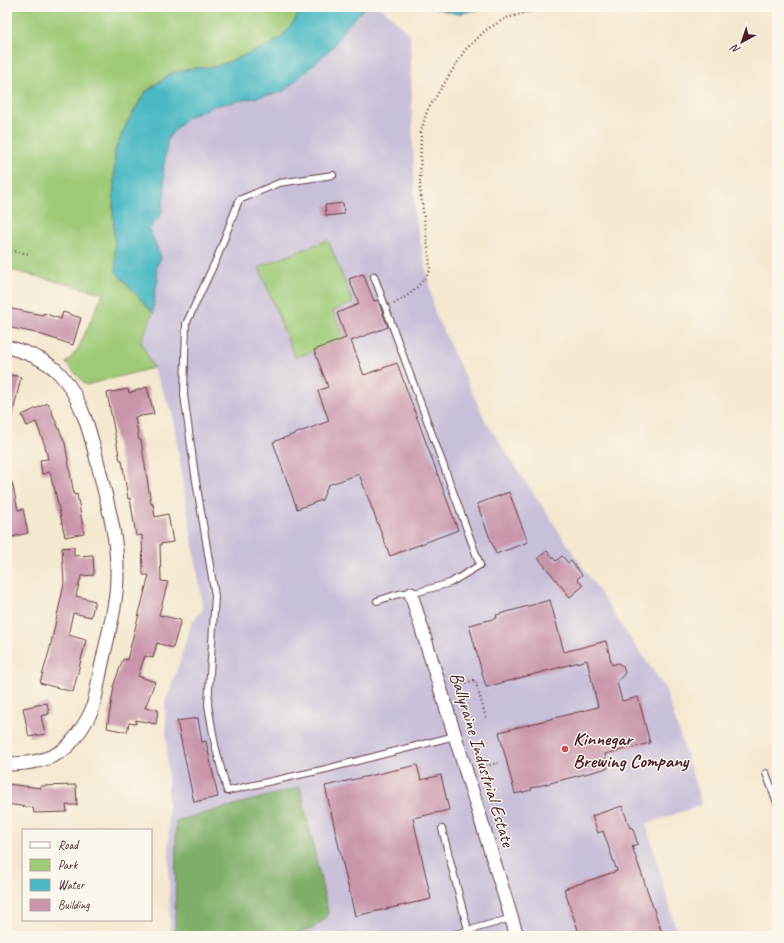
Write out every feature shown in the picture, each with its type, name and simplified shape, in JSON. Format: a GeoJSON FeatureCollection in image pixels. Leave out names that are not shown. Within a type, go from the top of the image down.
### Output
{"type":"FeatureCollection","features":[{"type":"Feature","properties":{"kind":"street"},"geometry":{"type":"LineString","coordinates":[[7,347],[26,352],[46,362],[60,374],[74,392],[91,434],[104,489],[116,542],[117,576],[115,601],[99,680],[91,711],[82,727],[68,746],[53,756],[39,761],[22,764],[7,764]]}},
{"type":"Feature","properties":{"kind":"street","name":"Ballyraine Industrial Estate"},"geometry":{"type":"LineString","coordinates":[[411,594],[517,936]]}},
{"type":"Feature","properties":{"kind":"lane"},"geometry":{"type":"LineString","coordinates":[[333,175],[279,183],[239,200],[217,258],[186,324],[184,395],[195,476],[215,596],[208,705],[215,745],[227,791],[326,769],[456,736]]}},
{"type":"Feature","properties":{"kind":"lane"},"geometry":{"type":"LineString","coordinates":[[374,276],[480,565],[450,582],[411,594],[404,593],[377,601]]}},
{"type":"Feature","properties":{"kind":"lane"},"geometry":{"type":"LineString","coordinates":[[766,773],[777,803]]}},
{"type":"Feature","properties":{"kind":"lane"},"geometry":{"type":"LineString","coordinates":[[442,829],[468,930]]}},
{"type":"Feature","properties":{"kind":"lane"},"geometry":{"type":"LineString","coordinates":[[449,936],[512,918]]}},
{"type":"Feature","properties":{"kind":"path"},"geometry":{"type":"LineString","coordinates":[[385,309],[410,294],[430,271],[420,189],[421,132],[427,111],[465,50],[486,30],[506,18],[547,7]]}},
{"type":"Feature","properties":{"kind":"path"},"geometry":{"type":"LineString","coordinates":[[7,250],[29,254]]}},
{"type":"Feature","properties":{"kind":"path"},"geometry":{"type":"LineString","coordinates":[[450,687],[475,680],[486,718]]}},
{"type":"Feature","properties":{"kind":"path"},"geometry":{"type":"LineString","coordinates":[[475,769],[501,762]]}},
{"type":"Feature","properties":{"kind":"shaded area"},"geometry":{"type":"Polygon","coordinates":[[[365,7],[381,7],[410,35],[415,215],[435,313],[486,422],[665,688],[702,805],[646,824],[678,936],[170,936],[168,783],[165,702],[192,622],[203,609],[172,412],[141,341],[153,313],[155,291],[158,281],[156,268],[161,256],[149,229],[161,215],[165,191],[163,171],[168,137],[186,118],[214,106],[283,92],[333,47],[345,28],[365,7]]]}},
{"type":"Feature","properties":{"kind":"green space"},"geometry":{"type":"Polygon","coordinates":[[[7,7],[302,7],[295,20],[283,36],[272,44],[215,67],[194,68],[171,73],[145,92],[127,123],[115,150],[113,214],[145,304],[153,313],[141,341],[153,368],[86,385],[66,363],[78,349],[103,293],[7,269],[7,7]]]}},
{"type":"Feature","properties":{"kind":"green space"},"geometry":{"type":"Polygon","coordinates":[[[328,240],[353,303],[333,311],[344,339],[295,358],[259,267],[328,240]]]}},
{"type":"Feature","properties":{"kind":"green space"},"geometry":{"type":"Polygon","coordinates":[[[300,787],[328,912],[325,919],[312,929],[283,936],[175,936],[176,821],[300,787]]]}},
{"type":"Feature","properties":{"kind":"water"},"geometry":{"type":"Polygon","coordinates":[[[302,7],[365,7],[345,28],[333,47],[283,92],[214,106],[186,118],[168,138],[163,171],[165,191],[161,215],[149,229],[161,257],[156,268],[158,281],[155,291],[153,313],[116,272],[113,214],[115,150],[127,123],[145,93],[171,73],[194,68],[215,67],[272,44],[283,36],[295,20],[302,7]]]}},
{"type":"Feature","properties":{"kind":"water"},"geometry":{"type":"Polygon","coordinates":[[[429,7],[491,7],[457,14],[429,7]]]}},
{"type":"Feature","properties":{"kind":"building"},"geometry":{"type":"Polygon","coordinates":[[[343,203],[344,214],[326,216],[325,205],[343,203]]]}},
{"type":"Feature","properties":{"kind":"building"},"geometry":{"type":"Polygon","coordinates":[[[363,274],[374,301],[378,300],[388,327],[351,341],[364,375],[397,363],[458,530],[390,556],[359,474],[328,485],[322,500],[297,509],[273,442],[329,421],[318,391],[328,387],[314,350],[346,338],[337,313],[359,304],[349,279],[363,274]]]}},
{"type":"Feature","properties":{"kind":"building"},"geometry":{"type":"Polygon","coordinates":[[[7,308],[43,315],[43,313],[61,319],[63,312],[81,318],[73,345],[36,333],[7,327],[7,308]]]}},
{"type":"Feature","properties":{"kind":"building"},"geometry":{"type":"Polygon","coordinates":[[[7,374],[21,377],[12,417],[7,416],[7,374]]]}},
{"type":"Feature","properties":{"kind":"building"},"geometry":{"type":"Polygon","coordinates":[[[147,387],[154,414],[135,417],[139,440],[141,440],[151,504],[153,504],[155,517],[168,514],[173,542],[160,544],[161,581],[168,582],[159,615],[181,620],[173,648],[157,643],[153,658],[145,656],[138,676],[155,682],[145,708],[158,710],[156,724],[136,720],[136,724],[129,723],[127,732],[107,728],[113,687],[123,659],[127,660],[149,575],[143,575],[142,535],[136,536],[130,498],[128,499],[122,460],[120,460],[107,393],[128,389],[129,393],[147,387]]]}},
{"type":"Feature","properties":{"kind":"building"},"geometry":{"type":"Polygon","coordinates":[[[48,403],[65,443],[74,495],[77,494],[84,533],[65,537],[50,472],[42,474],[40,460],[48,459],[45,446],[36,422],[27,426],[22,415],[48,403]]]}},
{"type":"Feature","properties":{"kind":"building"},"geometry":{"type":"Polygon","coordinates":[[[12,482],[18,510],[23,509],[28,533],[12,537],[11,530],[7,531],[7,483],[12,482]]]}},
{"type":"Feature","properties":{"kind":"building"},"geometry":{"type":"Polygon","coordinates":[[[509,492],[528,542],[496,554],[477,504],[509,492]]]}},
{"type":"Feature","properties":{"kind":"building"},"geometry":{"type":"Polygon","coordinates":[[[74,547],[74,556],[93,555],[94,575],[81,576],[76,596],[95,601],[91,617],[73,613],[68,635],[86,640],[73,692],[40,683],[50,648],[64,584],[62,548],[74,547]]]}},
{"type":"Feature","properties":{"kind":"building"},"geometry":{"type":"Polygon","coordinates":[[[547,551],[556,561],[562,556],[568,563],[571,561],[582,575],[577,579],[583,586],[570,597],[538,558],[547,551]]]}},
{"type":"Feature","properties":{"kind":"building"},"geometry":{"type":"Polygon","coordinates":[[[550,600],[564,652],[606,641],[612,665],[618,663],[623,666],[625,673],[617,682],[622,701],[638,697],[650,743],[605,754],[608,768],[531,788],[532,790],[515,794],[499,732],[598,707],[587,660],[486,687],[469,625],[497,618],[496,615],[550,600]]]}},
{"type":"Feature","properties":{"kind":"building"},"geometry":{"type":"Polygon","coordinates":[[[47,703],[49,714],[41,716],[45,734],[29,737],[23,708],[47,703]]]}},
{"type":"Feature","properties":{"kind":"building"},"geometry":{"type":"Polygon","coordinates":[[[198,718],[202,742],[206,741],[218,797],[194,802],[177,721],[198,718]]]}},
{"type":"Feature","properties":{"kind":"building"},"geometry":{"type":"Polygon","coordinates":[[[417,765],[421,780],[441,775],[449,810],[413,818],[431,899],[355,916],[325,786],[417,765]]]}},
{"type":"Feature","properties":{"kind":"building"},"geometry":{"type":"Polygon","coordinates":[[[7,784],[41,788],[40,786],[76,785],[77,805],[66,805],[67,812],[34,813],[33,808],[7,804],[7,784]]]}},
{"type":"Feature","properties":{"kind":"building"},"geometry":{"type":"Polygon","coordinates":[[[622,806],[638,844],[632,846],[663,936],[580,936],[564,889],[617,871],[603,831],[598,833],[592,816],[622,806]]]}},
{"type":"Feature","properties":{"kind":"place","name":"Kinnegar Brewing Company"},"geometry":{"type":"Point","coordinates":[565,749]}}]}
